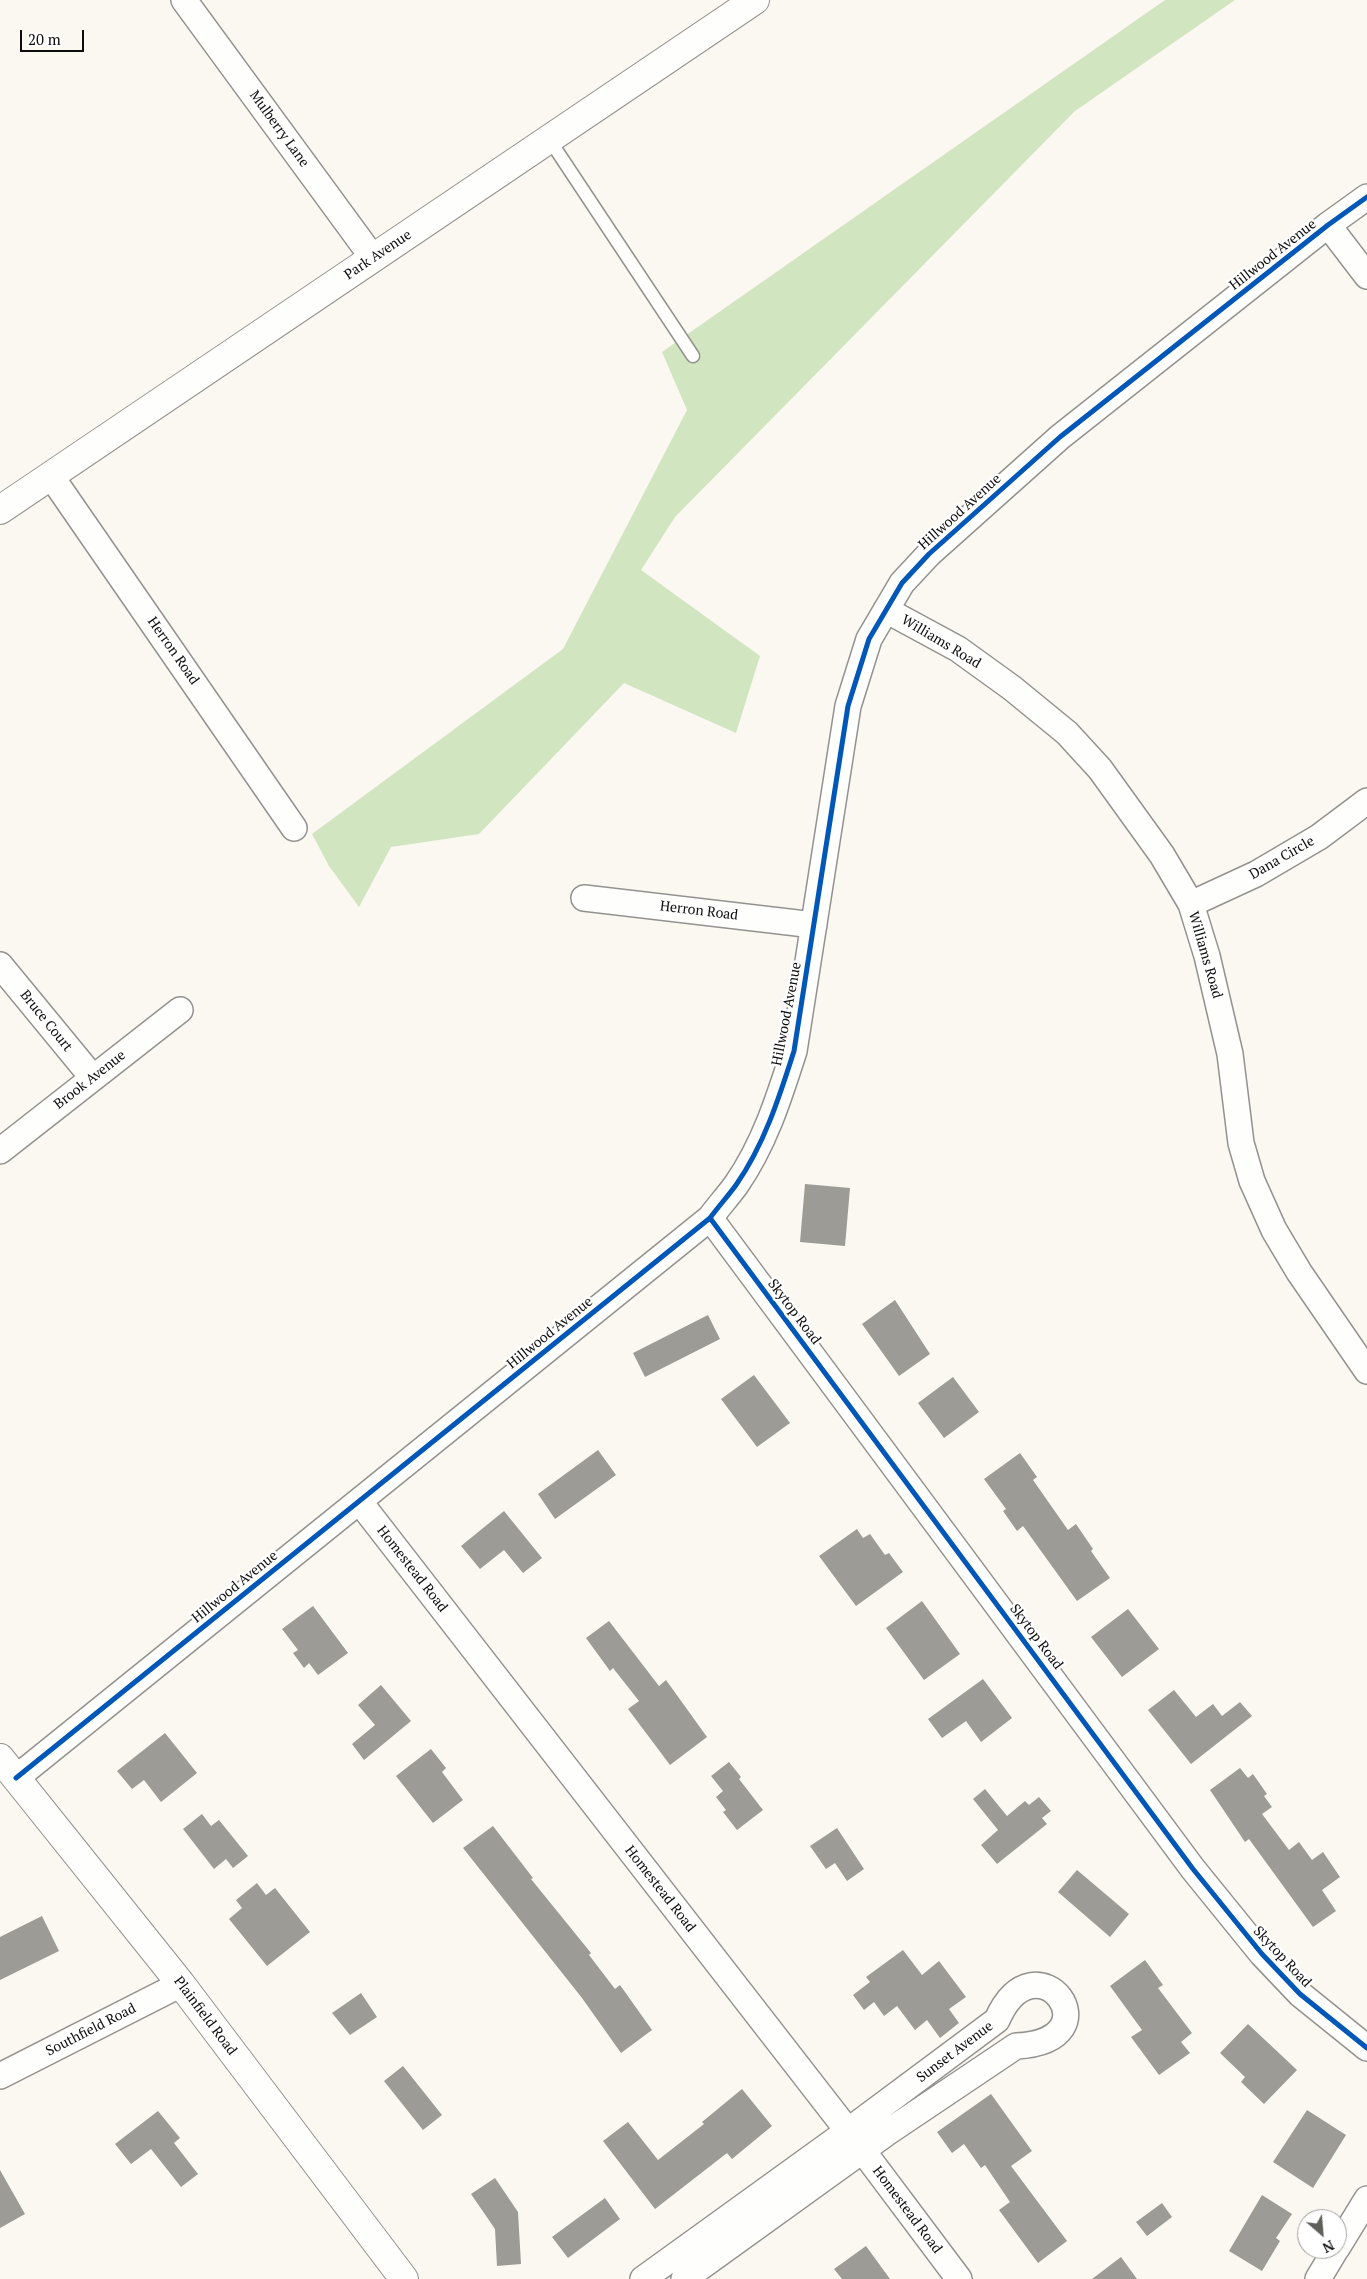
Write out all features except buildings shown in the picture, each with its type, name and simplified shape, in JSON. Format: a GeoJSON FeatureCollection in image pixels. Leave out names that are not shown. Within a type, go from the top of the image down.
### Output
{"type":"FeatureCollection","features":[{"type":"Feature","properties":{"kind":"street","name":"Mulberry Lane"},"geometry":{"type":"LineString","coordinates":[[184,0],[373,258]]}},
{"type":"Feature","properties":{"kind":"street","name":"Park Avenue"},"geometry":{"type":"LineString","coordinates":[[0,510],[550,139],[740,4]]}},
{"type":"Feature","properties":{"kind":"street","name":"Hillwood Avenue"},"geometry":{"type":"LineString","coordinates":[[8,1768],[359,1501],[710,1218],[736,1184],[753,1155],[779,1097],[794,1051],[848,706],[869,639],[902,583],[929,554],[1060,437],[1328,225],[1367,197]]}},
{"type":"Feature","properties":{"kind":"street"},"geometry":{"type":"LineString","coordinates":[[1328,225],[1367,276]]}},
{"type":"Feature","properties":{"kind":"street","name":"Herron Road"},"geometry":{"type":"LineString","coordinates":[[51,476],[294,828]]}},
{"type":"Feature","properties":{"kind":"street","name":"Williams Road"},"geometry":{"type":"LineString","coordinates":[[886,610],[958,649],[1012,688],[1067,733],[1100,769],[1162,855],[1191,904],[1207,956],[1228,1044],[1241,1142],[1252,1180],[1274,1230],[1299,1272],[1367,1371]]}},
{"type":"Feature","properties":{"kind":"street","name":"Dana Circle"},"geometry":{"type":"LineString","coordinates":[[1191,904],[1256,874],[1319,837],[1367,801]]}},
{"type":"Feature","properties":{"kind":"street","name":"Herron Road"},"geometry":{"type":"LineString","coordinates":[[584,898],[814,925]]}},
{"type":"Feature","properties":{"kind":"street","name":"Bruce Court"},"geometry":{"type":"LineString","coordinates":[[0,965],[93,1078]]}},
{"type":"Feature","properties":{"kind":"street","name":"Brook Avenue"},"geometry":{"type":"LineString","coordinates":[[0,1151],[180,1010]]}},
{"type":"Feature","properties":{"kind":"street","name":"Skytop Road"},"geometry":{"type":"LineString","coordinates":[[710,1218],[1193,1869],[1262,1954],[1300,1994],[1367,2048]]}},
{"type":"Feature","properties":{"kind":"street","name":"Homestead Road"},"geometry":{"type":"LineString","coordinates":[[359,1501],[855,2141],[959,2279]]}},
{"type":"Feature","properties":{"kind":"street","name":"Plainfield Road"},"geometry":{"type":"LineString","coordinates":[[8,1768],[181,1984],[404,2279]]}},
{"type":"Feature","properties":{"kind":"street","name":"Southfield Road"},"geometry":{"type":"LineString","coordinates":[[0,2076],[181,1984]]}},
{"type":"Feature","properties":{"kind":"street","name":"Sunset Avenue"},"geometry":{"type":"LineString","coordinates":[[643,2279],[855,2141],[1016,2046],[1031,2046],[1053,2038],[1064,2022],[1066,2009],[1062,1998],[1045,1986],[1033,1986],[1016,1993],[1002,2008],[997,2020],[855,2141],[684,2279]]}},
{"type":"Feature","properties":{"kind":"street"},"geometry":{"type":"LineString","coordinates":[[1347,2232],[1367,2199]]}},
{"type":"Feature","properties":{"kind":"street"},"geometry":{"type":"LineString","coordinates":[[1318,2279],[1331,2259]]}},
{"type":"Feature","properties":{"kind":"lane"},"geometry":{"type":"LineString","coordinates":[[550,139],[693,356]]}},
{"type":"Feature","properties":{"kind":"green space"},"geometry":{"type":"Polygon","coordinates":[[[1165,0],[1235,0],[1075,111],[675,517],[641,570],[760,656],[736,733],[624,683],[479,834],[391,847],[359,907],[329,866],[312,834],[563,649],[687,410],[662,352],[1165,0]]]}},
{"type":"Feature","properties":{"kind":"cycle path"},"geometry":{"type":"LineString","coordinates":[[16,1778],[710,1218],[736,1185],[755,1154],[776,1104],[794,1051],[848,706],[869,639],[902,583],[929,554],[1060,437],[1328,225],[1367,197]]}},
{"type":"Feature","properties":{"kind":"cycle path"},"geometry":{"type":"LineString","coordinates":[[710,1218],[1193,1869],[1262,1954],[1300,1994],[1367,2048]]}}]}
